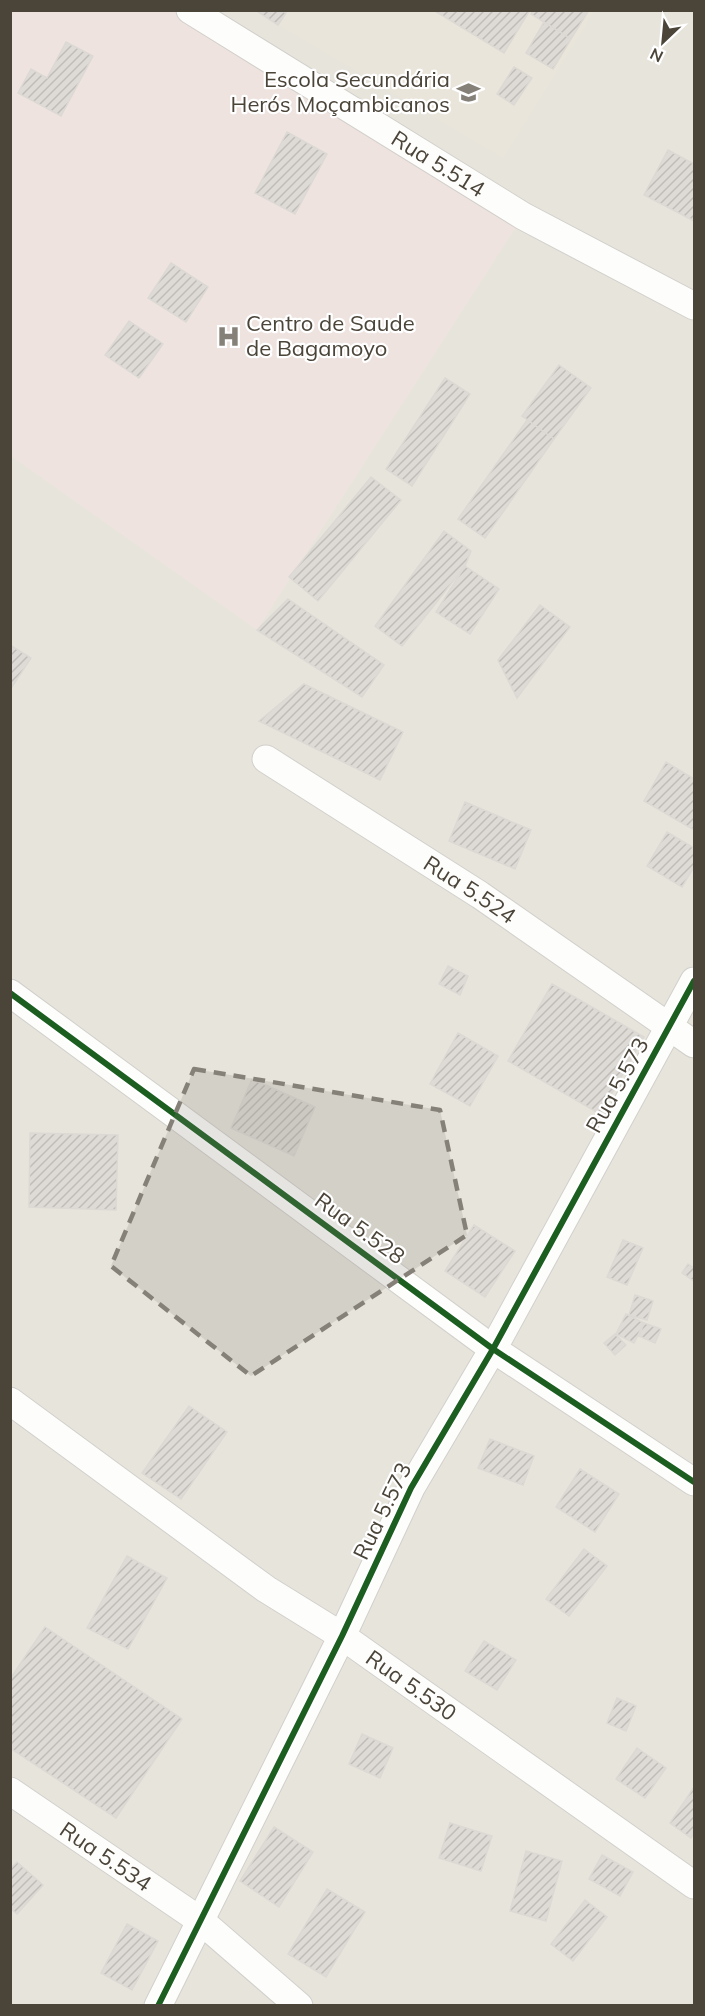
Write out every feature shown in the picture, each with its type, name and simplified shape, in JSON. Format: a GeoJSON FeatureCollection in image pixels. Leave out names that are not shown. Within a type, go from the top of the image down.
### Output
{"type":"FeatureCollection","features":[{"type":"Feature","properties":{"kind":"street","name":"Rua 5.514"},"geometry":{"type":"LineString","coordinates":[[190,10],[523,216],[694,306]]}},
{"type":"Feature","properties":{"kind":"street","name":"Rua 5.524"},"geometry":{"type":"LineString","coordinates":[[266,759],[480,895],[694,1044]]}},
{"type":"Feature","properties":{"kind":"street","name":"Rua 5.573"},"geometry":{"type":"LineString","coordinates":[[158,2006],[342,1636],[411,1488],[493,1349],[694,981]]}},
{"type":"Feature","properties":{"kind":"street","name":"Rua 5.528"},"geometry":{"type":"LineString","coordinates":[[10,993],[493,1349],[694,1482]]}},
{"type":"Feature","properties":{"kind":"street","name":"Rua 5.530"},"geometry":{"type":"LineString","coordinates":[[10,1401],[266,1589],[342,1636],[694,1885]]}},
{"type":"Feature","properties":{"kind":"street","name":"Rua 5.534"},"geometry":{"type":"LineString","coordinates":[[10,1791],[201,1921],[299,2006]]}},
{"type":"Feature","properties":{"kind":"highlighted area"},"geometry":{"type":"Polygon","coordinates":[[[194,1069],[440,1110],[467,1235],[251,1376],[111,1266],[194,1069]]]}},
{"type":"Feature","properties":{"kind":"shaded area"},"geometry":{"type":"Polygon","coordinates":[[[11,11],[694,11],[694,2005],[11,2005],[11,11]]]}},
{"type":"Feature","properties":{"kind":"shaded area","name":"Centro de Saude de Bagamoyo"},"geometry":{"type":"Polygon","coordinates":[[[11,11],[178,11],[523,216],[257,630],[11,456],[11,11]]]}},
{"type":"Feature","properties":{"kind":"shaded area","name":"Escola Secundária Herós Moçambicanos"},"geometry":{"type":"Polygon","coordinates":[[[255,11],[594,11],[503,158],[255,11]]]}},
{"type":"Feature","properties":{"kind":"building"},"geometry":{"type":"Polygon","coordinates":[[[255,10],[281,10],[286,13],[278,25],[255,10]]]}},
{"type":"Feature","properties":{"kind":"building"},"geometry":{"type":"Polygon","coordinates":[[[433,10],[530,10],[504,53],[433,10]]]}},
{"type":"Feature","properties":{"kind":"building"},"geometry":{"type":"Polygon","coordinates":[[[533,10],[589,10],[571,39],[531,14],[533,10]]]}},
{"type":"Feature","properties":{"kind":"building"},"geometry":{"type":"Polygon","coordinates":[[[544,22],[571,39],[553,69],[526,53],[544,22]]]}},
{"type":"Feature","properties":{"kind":"building"},"geometry":{"type":"Polygon","coordinates":[[[66,42],[93,56],[61,116],[18,93],[31,69],[47,78],[66,42]]]}},
{"type":"Feature","properties":{"kind":"building"},"geometry":{"type":"Polygon","coordinates":[[[514,67],[532,78],[514,105],[497,94],[514,67]]]}},
{"type":"Feature","properties":{"kind":"building"},"geometry":{"type":"Polygon","coordinates":[[[287,132],[327,154],[295,214],[255,193],[287,132]]]}},
{"type":"Feature","properties":{"kind":"building"},"geometry":{"type":"Polygon","coordinates":[[[668,150],[694,164],[694,221],[644,195],[668,150]]]}},
{"type":"Feature","properties":{"kind":"building"},"geometry":{"type":"Polygon","coordinates":[[[171,263],[208,287],[186,322],[148,298],[171,263]]]}},
{"type":"Feature","properties":{"kind":"building"},"geometry":{"type":"Polygon","coordinates":[[[129,321],[163,344],[139,378],[105,355],[129,321]]]}},
{"type":"Feature","properties":{"kind":"building"},"geometry":{"type":"Polygon","coordinates":[[[559,365],[591,388],[554,439],[522,416],[559,365]]]}},
{"type":"Feature","properties":{"kind":"building"},"geometry":{"type":"Polygon","coordinates":[[[445,378],[470,394],[412,486],[386,469],[445,378]]]}},
{"type":"Feature","properties":{"kind":"building"},"geometry":{"type":"Polygon","coordinates":[[[527,420],[554,439],[485,538],[458,519],[527,420]]]}},
{"type":"Feature","properties":{"kind":"building"},"geometry":{"type":"Polygon","coordinates":[[[371,477],[401,500],[318,601],[289,577],[371,477]]]}},
{"type":"Feature","properties":{"kind":"building"},"geometry":{"type":"Polygon","coordinates":[[[444,531],[471,551],[465,566],[402,646],[375,626],[444,531]]]}},
{"type":"Feature","properties":{"kind":"building"},"geometry":{"type":"Polygon","coordinates":[[[465,566],[499,589],[470,634],[436,612],[465,566]]]}},
{"type":"Feature","properties":{"kind":"building"},"geometry":{"type":"Polygon","coordinates":[[[288,599],[384,665],[362,697],[257,630],[288,599]]]}},
{"type":"Feature","properties":{"kind":"building"},"geometry":{"type":"Polygon","coordinates":[[[540,605],[570,627],[517,698],[498,660],[540,605]]]}},
{"type":"Feature","properties":{"kind":"building"},"geometry":{"type":"Polygon","coordinates":[[[10,645],[31,658],[10,690],[10,645]]]}},
{"type":"Feature","properties":{"kind":"building"},"geometry":{"type":"Polygon","coordinates":[[[304,684],[403,732],[380,780],[259,721],[304,684]]]}},
{"type":"Feature","properties":{"kind":"building"},"geometry":{"type":"Polygon","coordinates":[[[666,762],[694,779],[694,830],[644,801],[666,762]]]}},
{"type":"Feature","properties":{"kind":"building"},"geometry":{"type":"Polygon","coordinates":[[[465,802],[531,830],[515,869],[449,841],[465,802]]]}},
{"type":"Feature","properties":{"kind":"building"},"geometry":{"type":"Polygon","coordinates":[[[667,832],[694,848],[694,867],[682,887],[647,866],[667,832]]]}},
{"type":"Feature","properties":{"kind":"building"},"geometry":{"type":"Polygon","coordinates":[[[448,966],[468,976],[460,995],[439,984],[448,966]]]}},
{"type":"Feature","properties":{"kind":"building"},"geometry":{"type":"Polygon","coordinates":[[[552,984],[644,1037],[600,1114],[508,1061],[552,984]]]}},
{"type":"Feature","properties":{"kind":"building"},"geometry":{"type":"Polygon","coordinates":[[[458,1033],[498,1056],[470,1106],[430,1084],[458,1033]]]}},
{"type":"Feature","properties":{"kind":"building"},"geometry":{"type":"Polygon","coordinates":[[[252,1079],[315,1107],[294,1156],[231,1128],[252,1079]]]}},
{"type":"Feature","properties":{"kind":"building"},"geometry":{"type":"Polygon","coordinates":[[[30,1133],[118,1135],[116,1210],[29,1207],[30,1133]]]}},
{"type":"Feature","properties":{"kind":"building"},"geometry":{"type":"Polygon","coordinates":[[[474,1225],[515,1251],[485,1297],[445,1271],[474,1225]]]}},
{"type":"Feature","properties":{"kind":"building"},"geometry":{"type":"Polygon","coordinates":[[[623,1240],[643,1248],[627,1285],[607,1277],[623,1240]]]}},
{"type":"Feature","properties":{"kind":"building"},"geometry":{"type":"Polygon","coordinates":[[[688,1264],[694,1268],[694,1281],[682,1273],[688,1264]]]}},
{"type":"Feature","properties":{"kind":"building"},"geometry":{"type":"Polygon","coordinates":[[[635,1295],[653,1301],[647,1320],[629,1315],[635,1295]]]}},
{"type":"Feature","properties":{"kind":"building"},"geometry":{"type":"Polygon","coordinates":[[[626,1314],[644,1323],[634,1343],[616,1334],[626,1314]]]}},
{"type":"Feature","properties":{"kind":"building"},"geometry":{"type":"Polygon","coordinates":[[[644,1323],[661,1329],[655,1343],[639,1336],[644,1323]]]}},
{"type":"Feature","properties":{"kind":"building"},"geometry":{"type":"Polygon","coordinates":[[[615,1334],[626,1345],[615,1355],[604,1343],[615,1334]]]}},
{"type":"Feature","properties":{"kind":"building"},"geometry":{"type":"Polygon","coordinates":[[[189,1406],[227,1432],[181,1499],[142,1473],[189,1406]]]}},
{"type":"Feature","properties":{"kind":"building"},"geometry":{"type":"Polygon","coordinates":[[[490,1439],[534,1456],[523,1485],[478,1468],[490,1439]]]}},
{"type":"Feature","properties":{"kind":"building"},"geometry":{"type":"Polygon","coordinates":[[[580,1469],[619,1494],[595,1532],[556,1507],[580,1469]]]}},
{"type":"Feature","properties":{"kind":"building"},"geometry":{"type":"Polygon","coordinates":[[[584,1549],[607,1566],[569,1616],[546,1599],[584,1549]]]}},
{"type":"Feature","properties":{"kind":"building"},"geometry":{"type":"Polygon","coordinates":[[[127,1556],[167,1578],[128,1649],[87,1628],[127,1556]]]}},
{"type":"Feature","properties":{"kind":"building"},"geometry":{"type":"Polygon","coordinates":[[[45,1627],[182,1719],[116,1818],[10,1748],[10,1679],[45,1627]]]}},
{"type":"Feature","properties":{"kind":"building"},"geometry":{"type":"Polygon","coordinates":[[[484,1641],[516,1660],[497,1690],[465,1671],[484,1641]]]}},
{"type":"Feature","properties":{"kind":"building"},"geometry":{"type":"Polygon","coordinates":[[[617,1698],[636,1706],[626,1731],[607,1723],[617,1698]]]}},
{"type":"Feature","properties":{"kind":"building"},"geometry":{"type":"Polygon","coordinates":[[[362,1734],[393,1748],[380,1778],[349,1764],[362,1734]]]}},
{"type":"Feature","properties":{"kind":"building"},"geometry":{"type":"Polygon","coordinates":[[[637,1748],[666,1768],[645,1798],[616,1779],[637,1748]]]}},
{"type":"Feature","properties":{"kind":"building"},"geometry":{"type":"Polygon","coordinates":[[[694,1787],[694,1833],[691,1838],[670,1823],[694,1787]]]}},
{"type":"Feature","properties":{"kind":"building"},"geometry":{"type":"Polygon","coordinates":[[[450,1823],[492,1836],[481,1871],[439,1858],[450,1823]]]}},
{"type":"Feature","properties":{"kind":"building"},"geometry":{"type":"Polygon","coordinates":[[[274,1827],[313,1852],[279,1907],[240,1881],[274,1827]]]}},
{"type":"Feature","properties":{"kind":"building"},"geometry":{"type":"Polygon","coordinates":[[[526,1851],[562,1861],[546,1921],[510,1911],[526,1851]]]}},
{"type":"Feature","properties":{"kind":"building"},"geometry":{"type":"Polygon","coordinates":[[[602,1855],[633,1872],[620,1896],[589,1879],[602,1855]]]}},
{"type":"Feature","properties":{"kind":"building"},"geometry":{"type":"Polygon","coordinates":[[[17,1862],[43,1885],[17,1914],[10,1908],[10,1869],[17,1862]]]}},
{"type":"Feature","properties":{"kind":"building"},"geometry":{"type":"Polygon","coordinates":[[[327,1889],[365,1912],[326,1977],[288,1954],[327,1889]]]}},
{"type":"Feature","properties":{"kind":"building"},"geometry":{"type":"Polygon","coordinates":[[[585,1900],[607,1917],[573,1961],[551,1944],[585,1900]]]}},
{"type":"Feature","properties":{"kind":"building"},"geometry":{"type":"Polygon","coordinates":[[[127,1924],[158,1941],[132,1990],[101,1973],[127,1924]]]}},
{"type":"Feature","properties":{"kind":"cycle path"},"geometry":{"type":"LineString","coordinates":[[158,2006],[342,1636],[411,1488],[493,1349],[694,981]]}},
{"type":"Feature","properties":{"kind":"cycle path"},"geometry":{"type":"LineString","coordinates":[[10,993],[493,1349],[694,1482]]}},
{"type":"Feature","properties":{"kind":"place","name":"Escola Secundária Herós Moçambicanos"},"geometry":{"type":"Point","coordinates":[468,92]}},
{"type":"Feature","properties":{"kind":"place","name":"Centro de Saude de Bagamoyo"},"geometry":{"type":"Point","coordinates":[228,336]}}]}
